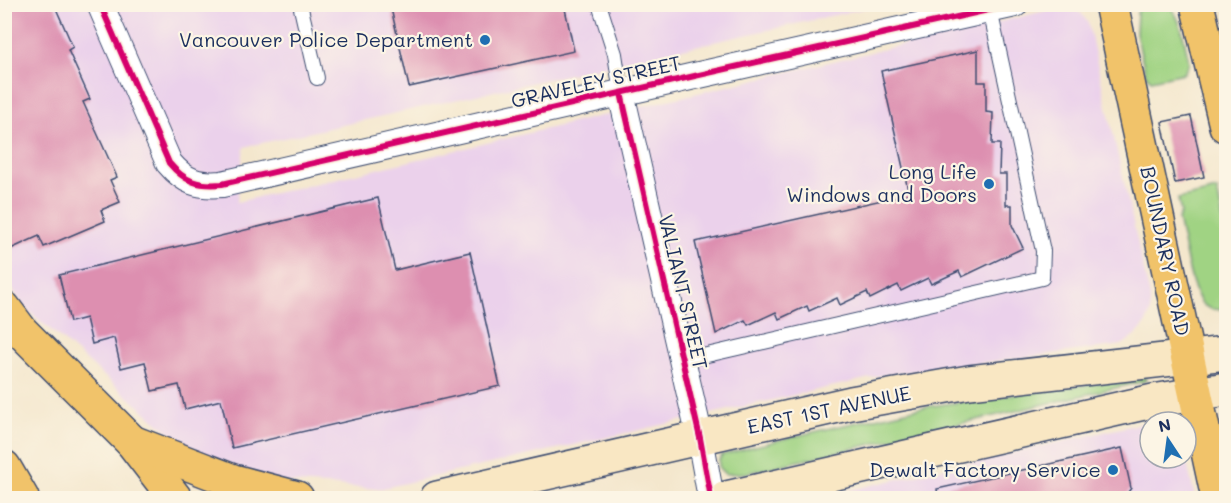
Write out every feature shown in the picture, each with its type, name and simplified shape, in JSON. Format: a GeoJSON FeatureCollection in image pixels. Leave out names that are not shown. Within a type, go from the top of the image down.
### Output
{"type":"FeatureCollection","features":[{"type":"Feature","properties":{"kind":"main road","name":"BOUNDARY ROAD"},"geometry":{"type":"LineString","coordinates":[[1111,4],[1189,358],[1212,392],[1218,498]]}},
{"type":"Feature","properties":{"kind":"main road"},"geometry":{"type":"LineString","coordinates":[[1197,4],[1227,126]]}},
{"type":"Feature","properties":{"kind":"main road"},"geometry":{"type":"LineString","coordinates":[[4,308],[22,332],[132,442],[175,498]]}},
{"type":"Feature","properties":{"kind":"main road","name":"EAST 1ST AVENUE"},"geometry":{"type":"LineString","coordinates":[[436,498],[851,403],[969,382],[1227,353]]}},
{"type":"Feature","properties":{"kind":"main road"},"geometry":{"type":"LineString","coordinates":[[726,498],[1153,401],[1212,392]]}},
{"type":"Feature","properties":{"kind":"main road"},"geometry":{"type":"LineString","coordinates":[[132,442],[233,481],[297,498]]}},
{"type":"Feature","properties":{"kind":"street","name":"GRAVELEY STREET"},"geometry":{"type":"LineString","coordinates":[[105,6],[169,163],[185,178],[208,185],[222,184],[1015,4]]}},
{"type":"Feature","properties":{"kind":"street","name":"VALIANT STREET"},"geometry":{"type":"LineString","coordinates":[[621,93],[700,438],[711,498]]}},
{"type":"Feature","properties":{"kind":"lane"},"geometry":{"type":"LineString","coordinates":[[300,4],[317,78]]}},
{"type":"Feature","properties":{"kind":"lane"},"geometry":{"type":"LineString","coordinates":[[599,4],[615,54],[621,93]]}},
{"type":"Feature","properties":{"kind":"lane"},"geometry":{"type":"LineString","coordinates":[[681,361],[1042,278],[1043,251],[990,10]]}},
{"type":"Feature","properties":{"kind":"shaded area"},"geometry":{"type":"Polygon","coordinates":[[[5,5],[880,5],[244,147],[237,202],[1062,7],[1068,8],[1081,13],[1088,23],[1150,297],[1150,313],[1145,325],[1122,345],[883,375],[379,489],[269,481],[192,452],[23,306],[5,277],[5,5]]]}},
{"type":"Feature","properties":{"kind":"shaded area"},"geometry":{"type":"Polygon","coordinates":[[[1138,425],[1138,470],[1189,470],[1195,498],[815,498],[1138,425]]]}},
{"type":"Feature","properties":{"kind":"green space"},"geometry":{"type":"Polygon","coordinates":[[[1142,4],[1170,5],[1182,33],[1189,63],[1184,73],[1151,80],[1146,75],[1136,33],[1137,13],[1142,4]]]}},
{"type":"Feature","properties":{"kind":"green space"},"geometry":{"type":"Polygon","coordinates":[[[1217,190],[1226,235],[1226,308],[1216,310],[1203,305],[1193,285],[1178,219],[1181,213],[1178,199],[1217,190]]]}},
{"type":"Feature","properties":{"kind":"green space"},"geometry":{"type":"Polygon","coordinates":[[[1144,377],[1145,381],[747,473],[725,474],[719,468],[722,455],[924,407],[1144,377]]]}},
{"type":"Feature","properties":{"kind":"building"},"geometry":{"type":"Polygon","coordinates":[[[4,4],[54,4],[73,47],[68,50],[90,99],[83,102],[117,177],[110,180],[120,202],[101,210],[105,221],[44,247],[39,236],[4,252],[4,4]]]}},
{"type":"Feature","properties":{"kind":"building","name":"Vancouver Police Department"},"geometry":{"type":"Polygon","coordinates":[[[390,4],[564,4],[574,51],[409,87],[390,4]]]}},
{"type":"Feature","properties":{"kind":"building"},"geometry":{"type":"Polygon","coordinates":[[[978,50],[978,82],[986,82],[986,112],[993,113],[992,144],[1000,144],[999,174],[1006,174],[1006,205],[1012,205],[1012,225],[1023,248],[962,277],[959,271],[931,284],[928,278],[901,291],[898,285],[870,299],[867,292],[840,305],[837,298],[809,311],[807,306],[779,319],[776,312],[748,325],[745,320],[716,334],[695,242],[909,194],[881,71],[978,50]]]}},
{"type":"Feature","properties":{"kind":"building"},"geometry":{"type":"Polygon","coordinates":[[[1191,116],[1204,177],[1175,183],[1162,122],[1191,116]]]}},
{"type":"Feature","properties":{"kind":"building"},"geometry":{"type":"Polygon","coordinates":[[[378,198],[395,270],[470,252],[500,386],[232,448],[221,400],[185,409],[179,385],[152,391],[145,362],[121,368],[114,338],[92,344],[86,318],[70,322],[59,275],[378,198]]]}},
{"type":"Feature","properties":{"kind":"building"},"geometry":{"type":"Polygon","coordinates":[[[1122,448],[1131,488],[1124,498],[938,498],[937,489],[1122,448]]]}},
{"type":"Feature","properties":{"kind":"cycle path"},"geometry":{"type":"LineString","coordinates":[[100,4],[169,163],[186,179],[213,184],[222,184],[1015,4]]}},
{"type":"Feature","properties":{"kind":"cycle path"},"geometry":{"type":"LineString","coordinates":[[621,93],[700,438],[711,498]]}},
{"type":"Feature","properties":{"kind":"place","name":"Vancouver Police Department"},"geometry":{"type":"Point","coordinates":[485,40]}},
{"type":"Feature","properties":{"kind":"place","name":"Long Life Windows and Doors"},"geometry":{"type":"Point","coordinates":[989,184]}},
{"type":"Feature","properties":{"kind":"place","name":"Dewalt Factory Service"},"geometry":{"type":"Point","coordinates":[1113,470]}}]}
